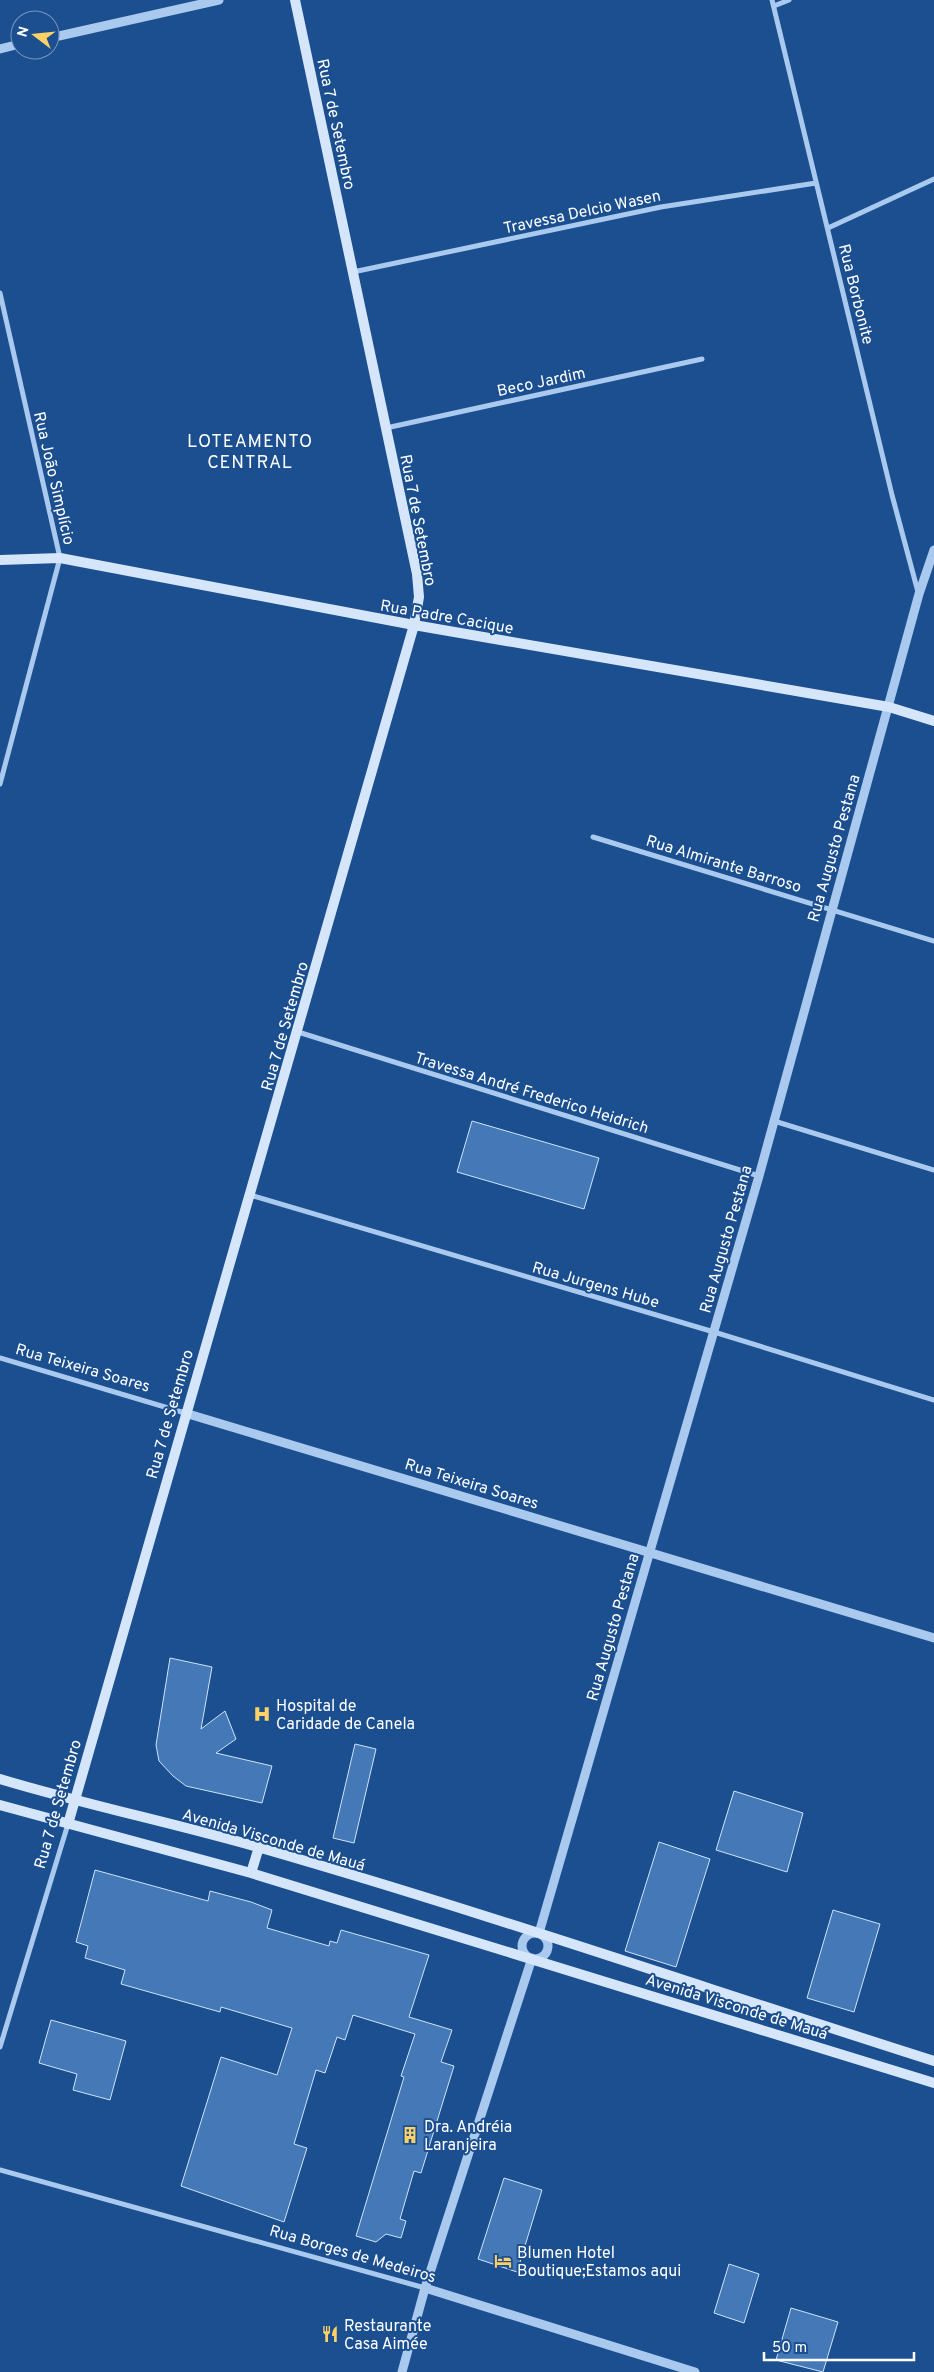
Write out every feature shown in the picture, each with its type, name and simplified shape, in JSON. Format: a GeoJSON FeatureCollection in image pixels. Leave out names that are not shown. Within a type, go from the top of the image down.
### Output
{"type":"FeatureCollection","features":[{"type":"Feature","properties":{"kind":"main road","name":"Rua 7 de Setembro"},"geometry":{"type":"LineString","coordinates":[[68,1824],[185,1412],[298,1032],[414,626],[419,598],[417,574],[295,0]]}},
{"type":"Feature","properties":{"kind":"main road","name":"Rua Padre Cacique"},"geometry":{"type":"LineString","coordinates":[[0,560],[60,558],[414,626],[889,707],[934,721]]}},
{"type":"Feature","properties":{"kind":"main road","name":"Avenida Visconde de Mauá"},"geometry":{"type":"LineString","coordinates":[[0,1779],[74,1801],[259,1847],[539,1934],[934,2061]]}},
{"type":"Feature","properties":{"kind":"main road","name":"Avenida Visconde de Mauá"},"geometry":{"type":"LineString","coordinates":[[0,1805],[251,1873],[934,2082]]}},
{"type":"Feature","properties":{"kind":"main road"},"geometry":{"type":"LineString","coordinates":[[251,1873],[259,1847]]}},
{"type":"Feature","properties":{"kind":"street"},"geometry":{"type":"LineString","coordinates":[[60,36],[219,0]]}},
{"type":"Feature","properties":{"kind":"street"},"geometry":{"type":"LineString","coordinates":[[773,3],[789,0]]}},
{"type":"Feature","properties":{"kind":"street","name":"Rua Borbonite"},"geometry":{"type":"LineString","coordinates":[[773,3],[890,486],[919,594]]}},
{"type":"Feature","properties":{"kind":"street"},"geometry":{"type":"LineString","coordinates":[[828,228],[934,179]]}},
{"type":"Feature","properties":{"kind":"street","name":"Travessa Delcio Wasen"},"geometry":{"type":"LineString","coordinates":[[353,272],[661,207],[816,183]]}},
{"type":"Feature","properties":{"kind":"street","name":"Rua João Simplício"},"geometry":{"type":"LineString","coordinates":[[0,293],[60,558],[0,784]]}},
{"type":"Feature","properties":{"kind":"street","name":"Beco Jardim"},"geometry":{"type":"LineString","coordinates":[[385,428],[702,359]]}},
{"type":"Feature","properties":{"kind":"street","name":"Rua Augusto Pestana"},"geometry":{"type":"LineString","coordinates":[[539,1934],[759,1176],[919,594],[934,550]]}},
{"type":"Feature","properties":{"kind":"street","name":"Rua Almirante Barroso"},"geometry":{"type":"LineString","coordinates":[[593,837],[934,941]]}},
{"type":"Feature","properties":{"kind":"street","name":"Travessa André Frederico Heidrich"},"geometry":{"type":"LineString","coordinates":[[298,1032],[759,1176]]}},
{"type":"Feature","properties":{"kind":"street"},"geometry":{"type":"LineString","coordinates":[[774,1121],[934,1170]]}},
{"type":"Feature","properties":{"kind":"street","name":"Rua Jurgens Hube"},"geometry":{"type":"LineString","coordinates":[[250,1195],[714,1332],[934,1400]]}},
{"type":"Feature","properties":{"kind":"street","name":"Rua Teixeira Soares"},"geometry":{"type":"LineString","coordinates":[[0,1358],[934,1638]]}},
{"type":"Feature","properties":{"kind":"street","name":"Rua 7 de Setembro"},"geometry":{"type":"LineString","coordinates":[[0,2047],[68,1824]]}},
{"type":"Feature","properties":{"kind":"street"},"geometry":{"type":"LineString","coordinates":[[531,1934],[539,1934],[546,1938],[548,1950],[543,1956],[532,1958],[525,1954],[523,1942],[531,1934]]}},
{"type":"Feature","properties":{"kind":"street"},"geometry":{"type":"LineString","coordinates":[[402,2372],[425,2288],[532,1958]]}},
{"type":"Feature","properties":{"kind":"street","name":"Rua Borges de Medeiros"},"geometry":{"type":"LineString","coordinates":[[0,2170],[425,2288],[695,2372]]}},
{"type":"Feature","properties":{"kind":"building"},"geometry":{"type":"Polygon","coordinates":[[[472,1121],[599,1158],[584,1209],[457,1172],[472,1121]]]}},
{"type":"Feature","properties":{"kind":"building"},"geometry":{"type":"Polygon","coordinates":[[[170,1658],[212,1667],[201,1729],[225,1711],[236,1739],[216,1753],[272,1766],[262,1803],[186,1786],[159,1761],[156,1745],[170,1658]]]}},
{"type":"Feature","properties":{"kind":"building"},"geometry":{"type":"Polygon","coordinates":[[[355,1744],[376,1749],[354,1843],[333,1838],[355,1744]]]}},
{"type":"Feature","properties":{"kind":"building"},"geometry":{"type":"Polygon","coordinates":[[[734,1791],[803,1813],[787,1872],[716,1850],[734,1791]]]}},
{"type":"Feature","properties":{"kind":"building"},"geometry":{"type":"Polygon","coordinates":[[[659,1842],[710,1859],[676,1967],[625,1951],[659,1842]]]}},
{"type":"Feature","properties":{"kind":"building"},"geometry":{"type":"Polygon","coordinates":[[[95,1870],[208,1901],[210,1891],[251,1902],[272,1910],[267,1928],[329,1946],[330,1941],[337,1943],[341,1930],[429,1955],[409,2017],[452,2030],[441,2062],[454,2066],[421,2173],[414,2171],[400,2219],[406,2221],[401,2238],[386,2234],[376,2242],[356,2236],[404,2077],[401,2076],[415,2034],[353,2015],[345,2040],[337,2037],[325,2073],[316,2070],[294,2144],[307,2148],[284,2222],[181,2186],[221,2057],[277,2075],[292,2028],[221,2007],[220,2012],[121,1984],[125,1970],[85,1958],[88,1946],[76,1942],[95,1870]]]}},
{"type":"Feature","properties":{"kind":"building"},"geometry":{"type":"Polygon","coordinates":[[[833,1910],[880,1924],[854,2012],[807,1998],[833,1910]]]}},
{"type":"Feature","properties":{"kind":"building"},"geometry":{"type":"Polygon","coordinates":[[[51,2020],[126,2041],[110,2100],[73,2090],[77,2074],[39,2063],[51,2020]]]}},
{"type":"Feature","properties":{"kind":"building"},"geometry":{"type":"Polygon","coordinates":[[[504,2178],[542,2190],[517,2272],[478,2259],[504,2178]]]}},
{"type":"Feature","properties":{"kind":"building"},"geometry":{"type":"Polygon","coordinates":[[[729,2264],[759,2274],[744,2323],[714,2313],[729,2264]]]}},
{"type":"Feature","properties":{"kind":"building"},"geometry":{"type":"Polygon","coordinates":[[[791,2308],[838,2322],[823,2372],[776,2360],[791,2308]]]}},
{"type":"Feature","properties":{"kind":"place","name":"Hospital de Caridade de Canela"},"geometry":{"type":"Point","coordinates":[262,1714]}},
{"type":"Feature","properties":{"kind":"place","name":"Dra. Andréia Laranjeira"},"geometry":{"type":"Point","coordinates":[410,2135]}},
{"type":"Feature","properties":{"kind":"place","name":"Blumen Hotel Boutique;Estamos aqui"},"geometry":{"type":"Point","coordinates":[503,2261]}},
{"type":"Feature","properties":{"kind":"place","name":"Restaurante Casa Aimée"},"geometry":{"type":"Point","coordinates":[330,2334]}},
{"type":"Feature","properties":{"kind":"district","name":"LOTEAMENTO CENTRAL"},"geometry":{"type":"Point","coordinates":[250,451]}}]}
